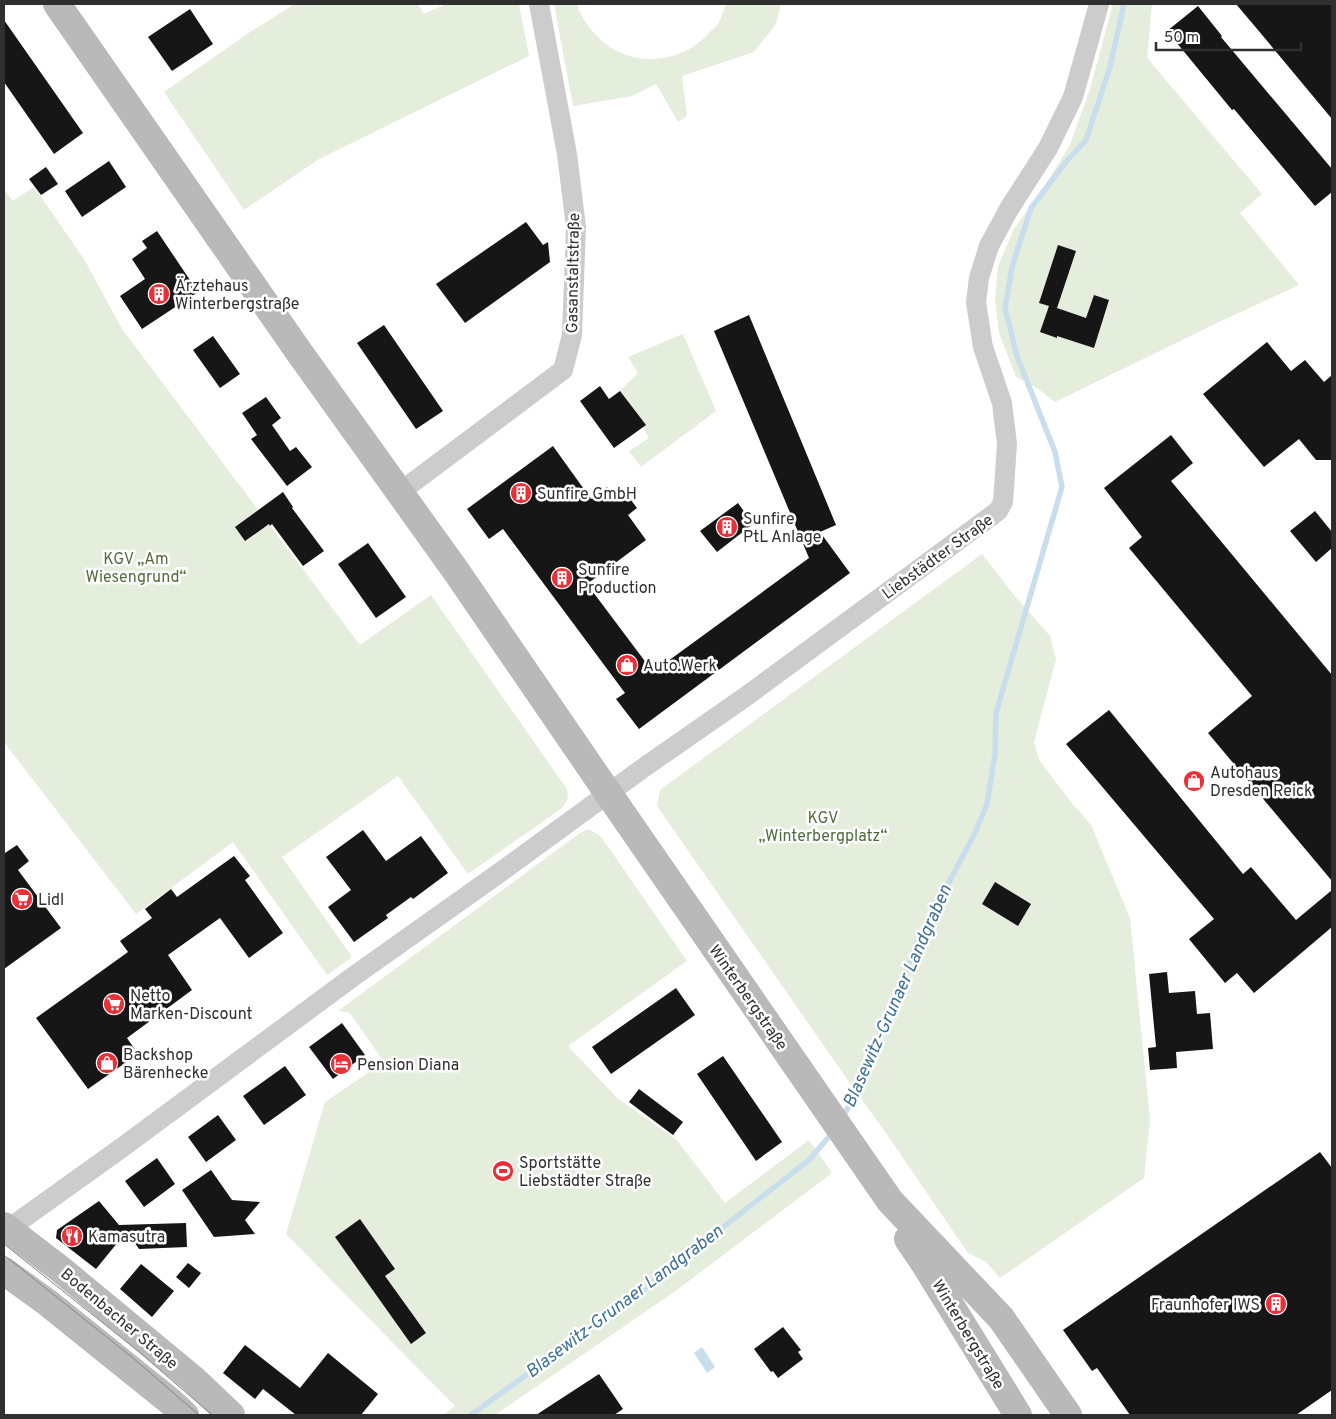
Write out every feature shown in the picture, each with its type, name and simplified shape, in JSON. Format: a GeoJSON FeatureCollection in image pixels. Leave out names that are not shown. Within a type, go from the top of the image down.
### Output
{"type":"FeatureCollection","features":[{"type":"Feature","properties":{"kind":"main road","name":"Winterbergstraße"},"geometry":{"type":"LineString","coordinates":[[57,4],[299,352],[456,571],[890,1202],[996,1312],[1068,1415]]}},
{"type":"Feature","properties":{"kind":"main road","name":"Winterbergstraße"},"geometry":{"type":"LineString","coordinates":[[890,1202],[902,1231],[924,1261],[1018,1415]]}},
{"type":"Feature","properties":{"kind":"main road","name":"Bodenbacher Straße"},"geometry":{"type":"LineString","coordinates":[[5,1229],[60,1269],[185,1372],[231,1415]]}},
{"type":"Feature","properties":{"kind":"main road","name":"Bodenbacher Straße"},"geometry":{"type":"LineString","coordinates":[[4,1271],[48,1303],[186,1415]]}},
{"type":"Feature","properties":{"kind":"street","name":"Gasanstaltstraße"},"geometry":{"type":"LineString","coordinates":[[400,492],[563,370],[572,335],[576,227],[567,154],[540,4]]}},
{"type":"Feature","properties":{"kind":"street","name":"Liebstädter Straße"},"geometry":{"type":"LineString","coordinates":[[5,1229],[120,1149],[347,981],[608,793],[748,695],[998,511],[1003,502],[1007,444],[1002,403],[983,347],[976,302],[979,278],[989,246],[1048,148],[1072,97],[1084,62],[1099,4]]}},
{"type":"Feature","properties":{"kind":"green space"},"geometry":{"type":"Polygon","coordinates":[[[295,4],[418,4],[424,14],[446,4],[519,4],[529,56],[319,159],[244,210],[164,92],[253,30],[295,4]]]}},
{"type":"Feature","properties":{"kind":"green space"},"geometry":{"type":"Polygon","coordinates":[[[554,4],[577,4],[580,14],[589,27],[612,48],[626,55],[655,59],[670,57],[698,44],[718,23],[726,4],[781,4],[776,24],[754,52],[682,76],[687,116],[678,122],[656,84],[632,96],[573,106],[554,4]]]}},
{"type":"Feature","properties":{"kind":"green space"},"geometry":{"type":"Polygon","coordinates":[[[1113,4],[1152,4],[1147,58],[1262,194],[1240,213],[1299,285],[1055,402],[1037,388],[1016,377],[999,333],[995,298],[998,266],[1014,229],[1044,187],[1069,147],[1090,89],[1113,4]]]}},
{"type":"Feature","properties":{"kind":"green space","name":"KGV „Am Wiesengrund“"},"geometry":{"type":"Polygon","coordinates":[[[34,187],[84,259],[122,329],[360,645],[431,595],[567,789],[568,799],[562,808],[468,874],[398,776],[282,857],[352,957],[327,975],[233,842],[136,914],[4,742],[4,189],[13,201],[34,187]]]}},
{"type":"Feature","properties":{"kind":"green space"},"geometry":{"type":"Polygon","coordinates":[[[683,334],[716,411],[641,467],[629,451],[649,438],[643,427],[645,425],[620,391],[638,373],[628,357],[683,334]]]}},
{"type":"Feature","properties":{"kind":"green space","name":"KGV „Winterbergplatz“"},"geometry":{"type":"Polygon","coordinates":[[[982,554],[1014,595],[1050,636],[1056,659],[1034,742],[1039,760],[1091,825],[1130,918],[1150,1120],[1144,1178],[1000,1278],[986,1262],[968,1253],[657,806],[660,790],[982,554]]]}},
{"type":"Feature","properties":{"kind":"green space","name":"Sportstätte Liebstädter Straße"},"geometry":{"type":"Polygon","coordinates":[[[589,829],[600,836],[609,848],[687,961],[568,1046],[618,1099],[676,1139],[725,1203],[809,1140],[832,1173],[677,1290],[495,1415],[443,1415],[455,1406],[286,1234],[325,1102],[384,1062],[350,1013],[338,1011],[580,833],[589,829]]]}},
{"type":"Feature","properties":{"kind":"water"},"geometry":{"type":"Polygon","coordinates":[[[702,1347],[715,1367],[707,1373],[694,1353],[702,1347]]]}},
{"type":"Feature","properties":{"kind":"building"},"geometry":{"type":"Polygon","coordinates":[[[1236,4],[1332,4],[1332,119],[1263,36],[1236,4]]]}},
{"type":"Feature","properties":{"kind":"building"},"geometry":{"type":"Polygon","coordinates":[[[1198,6],[1221,37],[1332,169],[1332,192],[1315,206],[1167,31],[1198,6]]]}},
{"type":"Feature","properties":{"kind":"building"},"geometry":{"type":"Polygon","coordinates":[[[190,9],[213,44],[172,71],[148,37],[190,9]]]}},
{"type":"Feature","properties":{"kind":"building"},"geometry":{"type":"Polygon","coordinates":[[[4,20],[83,133],[54,154],[4,82],[4,20]]]}},
{"type":"Feature","properties":{"kind":"building"},"geometry":{"type":"Polygon","coordinates":[[[109,161],[126,187],[82,217],[65,191],[109,161]]]}},
{"type":"Feature","properties":{"kind":"building"},"geometry":{"type":"Polygon","coordinates":[[[46,167],[58,184],[41,195],[29,179],[46,167]]]}},
{"type":"Feature","properties":{"kind":"building"},"geometry":{"type":"Polygon","coordinates":[[[526,222],[543,245],[548,242],[550,262],[465,323],[436,284],[526,222]]]}},
{"type":"Feature","properties":{"kind":"building","name":"Ärztehaus Winterbergstraße"},"geometry":{"type":"Polygon","coordinates":[[[157,231],[198,292],[142,329],[120,296],[145,279],[132,259],[147,248],[142,241],[157,231]]]}},
{"type":"Feature","properties":{"kind":"building"},"geometry":{"type":"Polygon","coordinates":[[[1058,245],[1076,251],[1057,308],[1086,318],[1094,295],[1109,300],[1094,348],[1040,332],[1049,306],[1039,303],[1058,245]]]}},
{"type":"Feature","properties":{"kind":"building"},"geometry":{"type":"Polygon","coordinates":[[[749,315],[836,525],[820,532],[850,573],[639,729],[616,699],[625,693],[503,529],[489,539],[467,509],[553,446],[591,499],[607,487],[616,500],[625,492],[637,508],[628,515],[646,540],[587,584],[653,672],[809,558],[714,331],[749,315]]]}},
{"type":"Feature","properties":{"kind":"building"},"geometry":{"type":"Polygon","coordinates":[[[384,325],[443,411],[416,429],[357,343],[384,325]]]}},
{"type":"Feature","properties":{"kind":"building"},"geometry":{"type":"Polygon","coordinates":[[[213,336],[240,374],[220,388],[193,350],[213,336]]]}},
{"type":"Feature","properties":{"kind":"building"},"geometry":{"type":"Polygon","coordinates":[[[1267,342],[1291,371],[1305,360],[1324,382],[1332,375],[1332,460],[1316,460],[1299,439],[1264,467],[1203,394],[1267,342]]]}},
{"type":"Feature","properties":{"kind":"building"},"geometry":{"type":"Polygon","coordinates":[[[600,386],[609,399],[620,391],[646,425],[614,448],[580,401],[600,386]]]}},
{"type":"Feature","properties":{"kind":"building"},"geometry":{"type":"Polygon","coordinates":[[[266,397],[281,418],[272,425],[290,451],[296,447],[312,467],[287,486],[251,439],[257,435],[242,413],[266,397]]]}},
{"type":"Feature","properties":{"kind":"building"},"geometry":{"type":"Polygon","coordinates":[[[1171,435],[1193,463],[1171,481],[1332,675],[1332,881],[1208,733],[1252,696],[1129,548],[1142,537],[1104,488],[1171,435]]]}},
{"type":"Feature","properties":{"kind":"building"},"geometry":{"type":"Polygon","coordinates":[[[283,492],[292,508],[324,551],[303,566],[272,524],[270,526],[269,524],[245,541],[235,527],[283,492]]]}},
{"type":"Feature","properties":{"kind":"building","name":"Sunfire PtL Anlage"},"geometry":{"type":"Polygon","coordinates":[[[738,503],[753,524],[717,552],[700,531],[738,503]]]}},
{"type":"Feature","properties":{"kind":"building"},"geometry":{"type":"Polygon","coordinates":[[[1315,511],[1332,532],[1332,548],[1316,562],[1290,531],[1315,511]]]}},
{"type":"Feature","properties":{"kind":"building"},"geometry":{"type":"Polygon","coordinates":[[[368,543],[406,597],[376,618],[338,564],[368,543]]]}},
{"type":"Feature","properties":{"kind":"building"},"geometry":{"type":"Polygon","coordinates":[[[1109,710],[1243,874],[1251,867],[1296,920],[1332,890],[1332,927],[1254,993],[1237,973],[1225,983],[1189,939],[1214,919],[1066,744],[1109,710]]]}},
{"type":"Feature","properties":{"kind":"building"},"geometry":{"type":"Polygon","coordinates":[[[363,830],[386,861],[421,836],[448,873],[413,899],[411,897],[386,915],[388,918],[354,942],[328,907],[351,890],[326,857],[363,830]]]}},
{"type":"Feature","properties":{"kind":"building","name":"Lidl"},"geometry":{"type":"Polygon","coordinates":[[[17,845],[29,861],[18,870],[61,928],[4,969],[4,851],[5,853],[17,845]]]}},
{"type":"Feature","properties":{"kind":"building","name":"Netto Marken-Discount"},"geometry":{"type":"Polygon","coordinates":[[[234,856],[250,876],[245,880],[283,933],[249,958],[220,918],[168,955],[192,990],[127,1038],[138,1054],[88,1089],[36,1018],[128,952],[120,941],[152,918],[145,909],[171,889],[177,897],[234,856]]]}},
{"type":"Feature","properties":{"kind":"building"},"geometry":{"type":"Polygon","coordinates":[[[995,882],[1031,904],[1018,926],[982,904],[995,882]]]}},
{"type":"Feature","properties":{"kind":"building"},"geometry":{"type":"Polygon","coordinates":[[[1167,972],[1169,993],[1195,991],[1197,1014],[1210,1013],[1213,1049],[1176,1052],[1177,1068],[1150,1070],[1148,1048],[1156,1047],[1149,974],[1167,972]]]}},
{"type":"Feature","properties":{"kind":"building"},"geometry":{"type":"Polygon","coordinates":[[[676,988],[695,1015],[611,1074],[592,1047],[676,988]]]}},
{"type":"Feature","properties":{"kind":"building"},"geometry":{"type":"Polygon","coordinates":[[[342,1023],[365,1055],[333,1079],[309,1047],[342,1023]]]}},
{"type":"Feature","properties":{"kind":"building"},"geometry":{"type":"Polygon","coordinates":[[[723,1056],[782,1142],[756,1161],[697,1074],[723,1056]]]}},
{"type":"Feature","properties":{"kind":"building"},"geometry":{"type":"Polygon","coordinates":[[[285,1066],[306,1095],[264,1125],[243,1096],[285,1066]]]}},
{"type":"Feature","properties":{"kind":"building"},"geometry":{"type":"Polygon","coordinates":[[[639,1089],[683,1122],[673,1135],[629,1102],[639,1089]]]}},
{"type":"Feature","properties":{"kind":"building"},"geometry":{"type":"Polygon","coordinates":[[[218,1115],[236,1140],[206,1162],[188,1137],[218,1115]]]}},
{"type":"Feature","properties":{"kind":"building"},"geometry":{"type":"Polygon","coordinates":[[[1320,1152],[1332,1168],[1332,1390],[1296,1415],[1130,1415],[1097,1368],[1092,1371],[1063,1330],[1320,1152]]]}},
{"type":"Feature","properties":{"kind":"building"},"geometry":{"type":"Polygon","coordinates":[[[157,1158],[175,1184],[144,1207],[125,1181],[157,1158]]]}},
{"type":"Feature","properties":{"kind":"building"},"geometry":{"type":"Polygon","coordinates":[[[211,1170],[232,1200],[260,1202],[245,1220],[255,1234],[214,1237],[182,1190],[211,1170]]]}},
{"type":"Feature","properties":{"kind":"building"},"geometry":{"type":"Polygon","coordinates":[[[99,1201],[119,1225],[186,1223],[187,1247],[139,1249],[127,1231],[96,1269],[56,1238],[57,1230],[99,1201]]]}},
{"type":"Feature","properties":{"kind":"building"},"geometry":{"type":"Polygon","coordinates":[[[360,1219],[395,1269],[385,1276],[426,1333],[411,1344],[335,1237],[360,1219]]]}},
{"type":"Feature","properties":{"kind":"building"},"geometry":{"type":"Polygon","coordinates":[[[188,1263],[201,1273],[189,1288],[176,1277],[188,1263]]]}},
{"type":"Feature","properties":{"kind":"building"},"geometry":{"type":"Polygon","coordinates":[[[141,1264],[174,1291],[152,1317],[120,1289],[141,1264]]]}},
{"type":"Feature","properties":{"kind":"building"},"geometry":{"type":"Polygon","coordinates":[[[783,1327],[801,1350],[798,1352],[803,1359],[778,1378],[773,1371],[771,1372],[754,1349],[783,1327]]]}},
{"type":"Feature","properties":{"kind":"building"},"geometry":{"type":"Polygon","coordinates":[[[245,1345],[300,1388],[328,1353],[378,1394],[361,1415],[296,1415],[263,1389],[255,1399],[223,1373],[245,1345]]]}},
{"type":"Feature","properties":{"kind":"building"},"geometry":{"type":"Polygon","coordinates":[[[599,1374],[623,1409],[614,1415],[536,1415],[599,1374]]]}},
{"type":"Feature","properties":{"kind":"waterway","name":"Blasewitz‐Grunaer Landgraben"},"geometry":{"type":"LineString","coordinates":[[842,1118],[863,1082],[885,1018],[897,995],[917,943],[976,831],[987,804],[995,754],[996,713],[1062,487],[1055,452],[1017,356],[1005,308],[1012,267],[1031,208],[1066,162],[1086,140],[1110,67],[1124,4]]}},
{"type":"Feature","properties":{"kind":"waterway","name":"Blasewitz‐Grunaer Landgraben"},"geometry":{"type":"LineString","coordinates":[[471,1415],[636,1295],[809,1160],[833,1132]]}},
{"type":"Feature","properties":{"kind":"tram line"},"geometry":{"type":"LineString","coordinates":[[4,1244],[138,1351],[212,1415]]}},
{"type":"Feature","properties":{"kind":"tram line"},"geometry":{"type":"LineString","coordinates":[[4,1255],[133,1358],[199,1415]]}},
{"type":"Feature","properties":{"kind":"place","name":"Ärztehaus Winterbergstraße"},"geometry":{"type":"Point","coordinates":[159,294]}},
{"type":"Feature","properties":{"kind":"place","name":"Sunfire GmbH"},"geometry":{"type":"Point","coordinates":[521,493]}},
{"type":"Feature","properties":{"kind":"place","name":"Sunfire PtL Anlage"},"geometry":{"type":"Point","coordinates":[727,527]}},
{"type":"Feature","properties":{"kind":"place","name":"Sunfire Production"},"geometry":{"type":"Point","coordinates":[562,578]}},
{"type":"Feature","properties":{"kind":"place","name":"Auto.Werk"},"geometry":{"type":"Point","coordinates":[627,665]}},
{"type":"Feature","properties":{"kind":"place","name":"Autohaus Dresden Reick"},"geometry":{"type":"Point","coordinates":[1194,781]}},
{"type":"Feature","properties":{"kind":"place","name":"Lidl"},"geometry":{"type":"Point","coordinates":[22,899]}},
{"type":"Feature","properties":{"kind":"place","name":"Netto Marken-Discount"},"geometry":{"type":"Point","coordinates":[114,1004]}},
{"type":"Feature","properties":{"kind":"place","name":"Backshop Bärenhecke"},"geometry":{"type":"Point","coordinates":[107,1063]}},
{"type":"Feature","properties":{"kind":"place","name":"Pension Diana"},"geometry":{"type":"Point","coordinates":[341,1064]}},
{"type":"Feature","properties":{"kind":"place","name":"Sportstätte Liebstädter Straße"},"geometry":{"type":"Point","coordinates":[503,1171]}},
{"type":"Feature","properties":{"kind":"place","name":"Kamasutra"},"geometry":{"type":"Point","coordinates":[72,1236]}},
{"type":"Feature","properties":{"kind":"place","name":"Fraunhofer IWS"},"geometry":{"type":"Point","coordinates":[1276,1304]}}]}
